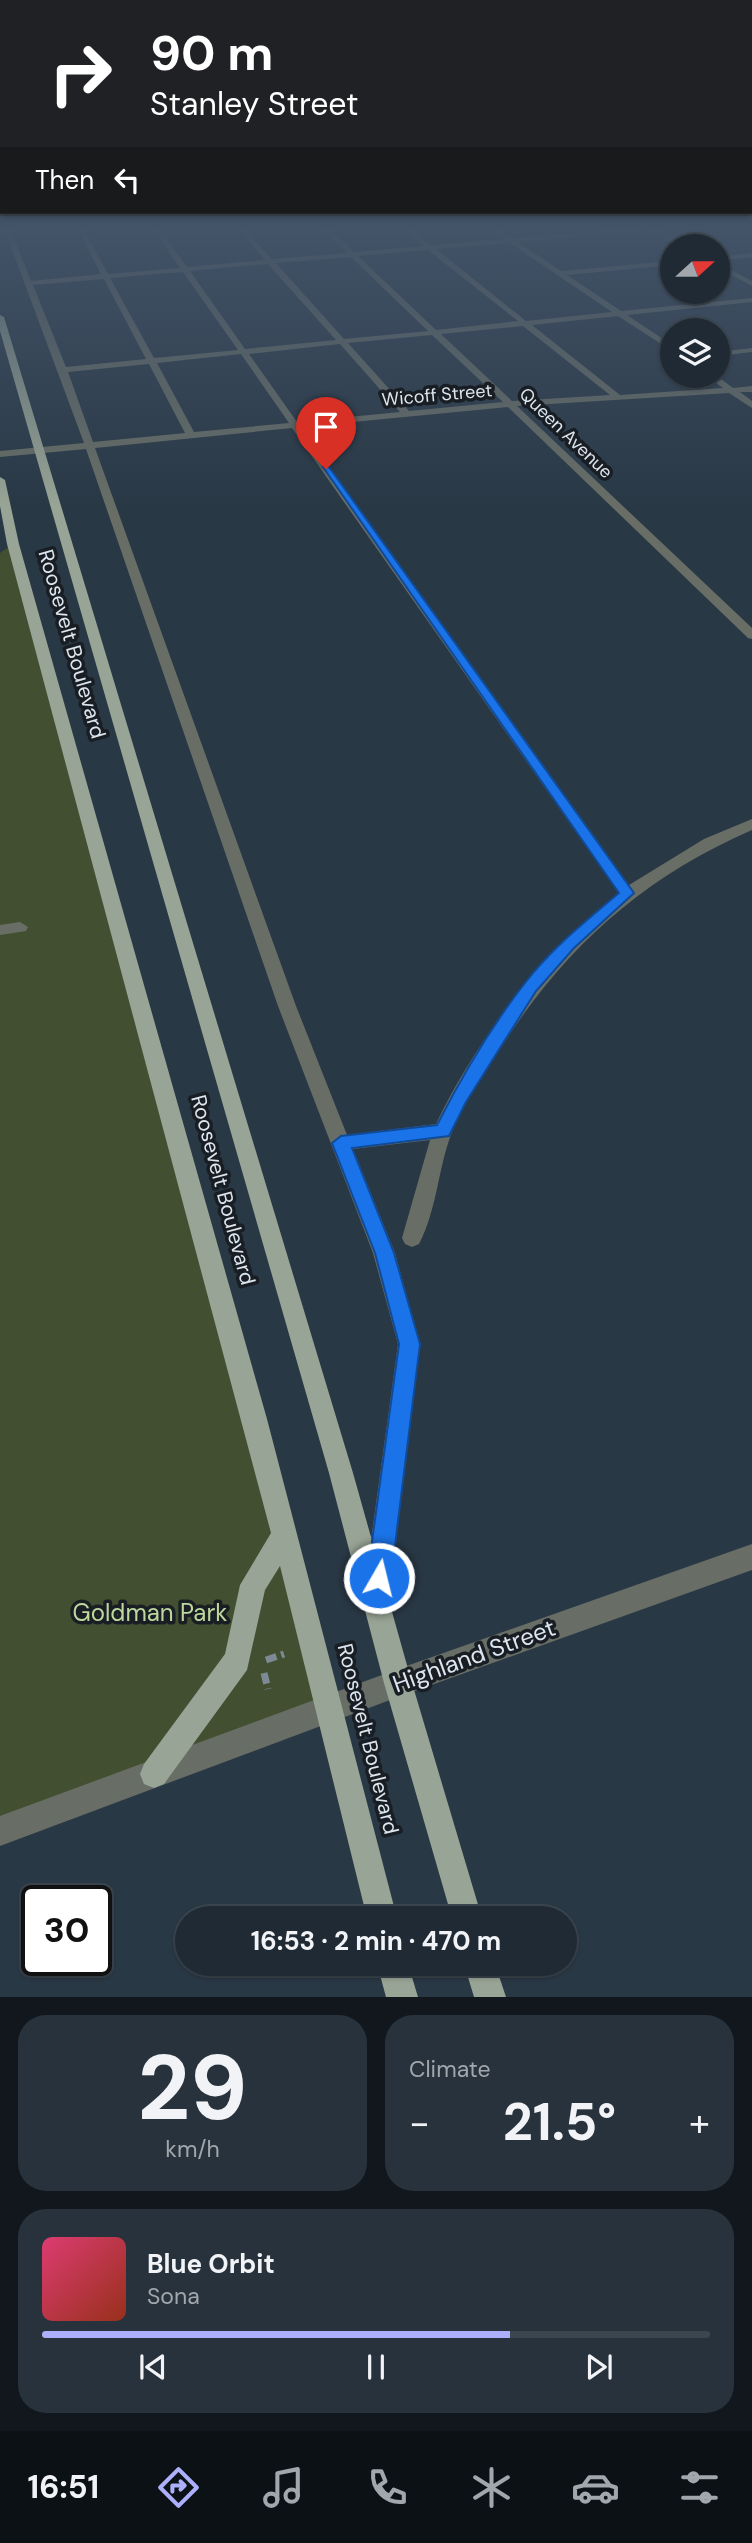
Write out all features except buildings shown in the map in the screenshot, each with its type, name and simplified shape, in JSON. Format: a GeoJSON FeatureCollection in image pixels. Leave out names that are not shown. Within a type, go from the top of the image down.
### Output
{"type":"FeatureCollection","features":[{"type":"Feature","properties":{"kind":"main road","name":"Roosevelt Boulevard"},"geometry":{"type":"LineString","coordinates":[[1,321],[341,1473],[398,1683],[463,1906]]}},
{"type":"Feature","properties":{"kind":"main road","name":"Roosevelt Boulevard"},"geometry":{"type":"LineString","coordinates":[[0,480],[13,544],[285,1534],[379,1906]]}},
{"type":"Feature","properties":{"kind":"main road"},"geometry":{"type":"LineString","coordinates":[[154,1774],[237,1660],[254,1585],[285,1534]]}},
{"type":"Feature","properties":{"kind":"main road"},"geometry":{"type":"LineString","coordinates":[[396,1976],[402,1997]]}},
{"type":"Feature","properties":{"kind":"main road"},"geometry":{"type":"LineString","coordinates":[[484,1976],[490,1997]]}},
{"type":"Feature","properties":{"kind":"street","name":"Roosevelt Boulevard"},"geometry":{"type":"LineString","coordinates":[[44,321],[284,995],[384,1253],[410,1344],[376,1605]]}},
{"type":"Feature","properties":{"kind":"street"},"geometry":{"type":"LineString","coordinates":[[131,321],[190,433]]}},
{"type":"Feature","properties":{"kind":"street"},"geometry":{"type":"LineString","coordinates":[[222,321],[613,877],[627,893]]}},
{"type":"Feature","properties":{"kind":"street"},"geometry":{"type":"LineString","coordinates":[[323,321],[406,413]]}},
{"type":"Feature","properties":{"kind":"street","name":"Queen Avenue"},"geometry":{"type":"LineString","coordinates":[[423,321],[513,404],[752,635]]}},
{"type":"Feature","properties":{"kind":"street"},"geometry":{"type":"LineString","coordinates":[[522,321],[619,398]]}},
{"type":"Feature","properties":{"kind":"street"},"geometry":{"type":"LineString","coordinates":[[63,370],[552,321]]}},
{"type":"Feature","properties":{"kind":"street"},"geometry":{"type":"LineString","coordinates":[[630,321],[660,341]]}},
{"type":"Feature","properties":{"kind":"street"},"geometry":{"type":"LineString","coordinates":[[730,353],[752,350]]}},
{"type":"Feature","properties":{"kind":"street"},"geometry":{"type":"LineString","coordinates":[[728,388],[752,405]]}},
{"type":"Feature","properties":{"kind":"street","name":"Wicoff Street"},"geometry":{"type":"LineString","coordinates":[[0,454],[88,443],[406,413],[752,389]]}},
{"type":"Feature","properties":{"kind":"street"},"geometry":{"type":"LineString","coordinates":[[412,1238],[443,1131],[459,1100],[531,987],[569,944],[627,893],[714,839],[752,824]]}},
{"type":"Feature","properties":{"kind":"street"},"geometry":{"type":"LineString","coordinates":[[0,930],[20,927]]}},
{"type":"Feature","properties":{"kind":"street"},"geometry":{"type":"LineString","coordinates":[[341,1143],[443,1131]]}},
{"type":"Feature","properties":{"kind":"street","name":"Highland Street"},"geometry":{"type":"LineString","coordinates":[[0,1831],[329,1708],[752,1557]]}},
{"type":"Feature","properties":{"kind":"path"},"geometry":{"type":"LineString","coordinates":[[268,1689],[261,1662],[284,1654]]}},
{"type":"Feature","properties":{"kind":"green space","name":"Goldman Park"},"geometry":{"type":"Polygon","coordinates":[[[13,544],[329,1708],[0,1831],[0,553],[13,544]]]}},
{"type":"Feature","properties":{"kind":"route"},"geometry":{"type":"LineString","coordinates":[[326,469],[613,877],[627,893],[569,944],[531,987],[500,1032],[443,1131],[341,1143],[384,1253],[410,1344],[379,1578]]}}]}
